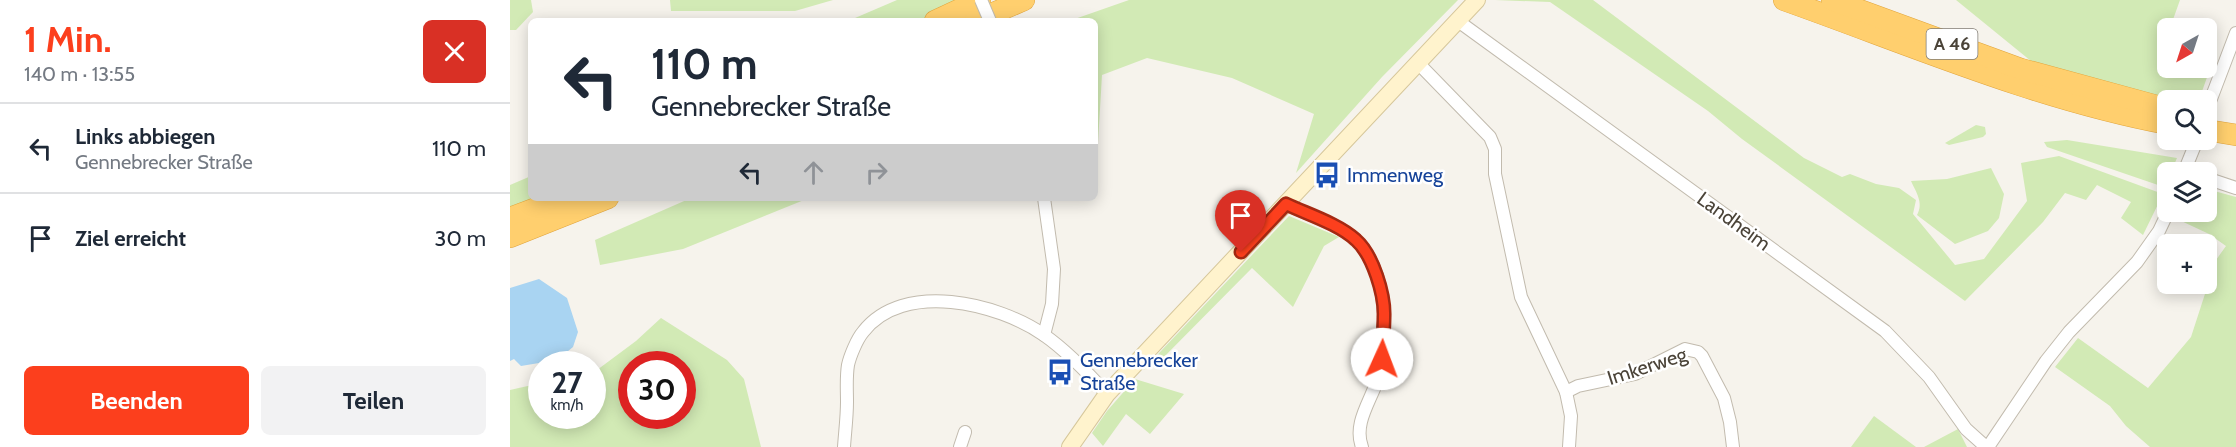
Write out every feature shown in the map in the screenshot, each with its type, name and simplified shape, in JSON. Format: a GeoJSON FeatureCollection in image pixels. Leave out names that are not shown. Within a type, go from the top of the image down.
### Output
{"type":"FeatureCollection","features":[{"type":"Feature","properties":{"kind":"highway"},"geometry":{"type":"LineString","coordinates":[[941,18],[980,0]]}},
{"type":"Feature","properties":{"kind":"highway"},"geometry":{"type":"LineString","coordinates":[[982,18],[1024,0]]}},
{"type":"Feature","properties":{"kind":"highway","name":"A 46"},"geometry":{"type":"LineString","coordinates":[[1784,0],[2042,93],[2120,115],[2157,122]]}},
{"type":"Feature","properties":{"kind":"highway","name":"A 46"},"geometry":{"type":"LineString","coordinates":[[1832,0],[2021,69],[2157,106]]}},
{"type":"Feature","properties":{"kind":"highway"},"geometry":{"type":"LineString","coordinates":[[2217,118],[2236,120]]}},
{"type":"Feature","properties":{"kind":"highway"},"geometry":{"type":"LineString","coordinates":[[2217,132],[2236,135]]}},
{"type":"Feature","properties":{"kind":"highway"},"geometry":{"type":"LineString","coordinates":[[510,218],[555,201]]}},
{"type":"Feature","properties":{"kind":"highway"},"geometry":{"type":"LineString","coordinates":[[510,237],[600,201]]}},
{"type":"Feature","properties":{"kind":"main road"},"geometry":{"type":"LineString","coordinates":[[1070,447],[1107,394],[1477,0]]}},
{"type":"Feature","properties":{"kind":"street"},"geometry":{"type":"LineString","coordinates":[[980,0],[989,18]]}},
{"type":"Feature","properties":{"kind":"street","name":"Landheim"},"geometry":{"type":"LineString","coordinates":[[1458,21],[1885,331],[1929,377],[1966,429],[1991,446]]}},
{"type":"Feature","properties":{"kind":"street"},"geometry":{"type":"LineString","coordinates":[[2214,90],[2236,33]]}},
{"type":"Feature","properties":{"kind":"street"},"geometry":{"type":"LineString","coordinates":[[1418,63],[1490,137],[1495,148],[1495,174],[1521,297],[1566,392],[1571,416],[1569,447]]}},
{"type":"Feature","properties":{"kind":"street"},"geometry":{"type":"LineString","coordinates":[[2217,182],[2236,188]]}},
{"type":"Feature","properties":{"kind":"street"},"geometry":{"type":"LineString","coordinates":[[1044,201],[1054,269],[1052,304],[1044,335]]}},
{"type":"Feature","properties":{"kind":"street"},"geometry":{"type":"LineString","coordinates":[[1286,204],[1346,232],[1358,241],[1370,259],[1379,284],[1384,315],[1382,359],[1378,378],[1360,421],[1358,435],[1362,447]]}},
{"type":"Feature","properties":{"kind":"street"},"geometry":{"type":"LineString","coordinates":[[1991,446],[2046,362],[2069,333],[2138,262],[2163,222]]}},
{"type":"Feature","properties":{"kind":"street"},"geometry":{"type":"LineString","coordinates":[[844,447],[848,364],[862,333],[888,312],[911,304],[966,303],[997,311],[1044,335],[1076,362],[1107,394]]}},
{"type":"Feature","properties":{"kind":"street","name":"Imkerweg"},"geometry":{"type":"LineString","coordinates":[[1566,392],[1578,386],[1635,374],[1685,349],[1692,350],[1702,356],[1724,398],[1733,447]]}},
{"type":"Feature","properties":{"kind":"street"},"geometry":{"type":"LineString","coordinates":[[960,447],[964,432]]}},
{"type":"Feature","properties":{"kind":"green space"},"geometry":{"type":"Polygon","coordinates":[[[510,0],[531,0],[533,12],[516,30],[510,30],[510,0]]]}},
{"type":"Feature","properties":{"kind":"green space"},"geometry":{"type":"Polygon","coordinates":[[[670,0],[833,0],[795,11],[671,11],[670,0]]]}},
{"type":"Feature","properties":{"kind":"green space"},"geometry":{"type":"Polygon","coordinates":[[[897,0],[971,0],[932,18],[855,18],[897,0]]]}},
{"type":"Feature","properties":{"kind":"green space"},"geometry":{"type":"Polygon","coordinates":[[[1129,0],[1458,0],[1382,77],[1296,173],[1314,114],[1232,78],[1147,58],[1102,75],[1098,143],[1098,18],[1078,18],[1129,0]]]}},
{"type":"Feature","properties":{"kind":"green space"},"geometry":{"type":"Polygon","coordinates":[[[1495,0],[1593,0],[1804,158],[1842,177],[1850,174],[1876,184],[1899,188],[1916,200],[1913,214],[1955,265],[1984,259],[2027,201],[2021,163],[2059,156],[2157,192],[2157,206],[2143,235],[2121,218],[2131,202],[2097,185],[2086,200],[2065,193],[2043,222],[1965,301],[1742,139],[1708,111],[1550,2],[1495,0]]]}},
{"type":"Feature","properties":{"kind":"green space"},"geometry":{"type":"Polygon","coordinates":[[[1956,0],[2180,0],[2174,18],[2157,18],[2157,78],[2207,78],[2203,90],[2157,90],[2157,97],[2042,70],[1956,0]]]}},
{"type":"Feature","properties":{"kind":"green space"},"geometry":{"type":"Polygon","coordinates":[[[1976,125],[1985,127],[1986,134],[1983,137],[1949,145],[1945,143],[1976,125]]]}},
{"type":"Feature","properties":{"kind":"green space"},"geometry":{"type":"Polygon","coordinates":[[[2067,140],[2177,158],[2175,162],[2157,162],[2157,185],[2047,147],[2044,142],[2067,140]]]}},
{"type":"Feature","properties":{"kind":"green space"},"geometry":{"type":"Polygon","coordinates":[[[1991,168],[2004,194],[1999,218],[1988,231],[1955,244],[1917,215],[1920,206],[1911,181],[1947,179],[1991,168]]]}},
{"type":"Feature","properties":{"kind":"green space"},"geometry":{"type":"Polygon","coordinates":[[[528,177],[528,201],[537,201],[510,211],[510,185],[528,177]]]}},
{"type":"Feature","properties":{"kind":"green space"},"geometry":{"type":"Polygon","coordinates":[[[2217,192],[2236,197],[2236,447],[2150,447],[2126,426],[2110,406],[2055,367],[2078,338],[2148,388],[2191,337],[2205,294],[2217,294],[2217,259],[2226,246],[2217,240],[2217,234],[2209,234],[2183,222],[2217,222],[2217,192]]]}},
{"type":"Feature","properties":{"kind":"green space"},"geometry":{"type":"Polygon","coordinates":[[[684,201],[802,201],[683,249],[600,265],[595,240],[684,201]]]}},
{"type":"Feature","properties":{"kind":"green space"},"geometry":{"type":"Polygon","coordinates":[[[1289,216],[1339,237],[1324,246],[1293,307],[1252,268],[1158,363],[1143,370],[1289,216]]]}},
{"type":"Feature","properties":{"kind":"green space"},"geometry":{"type":"Polygon","coordinates":[[[661,318],[727,360],[744,379],[761,447],[510,447],[510,390],[528,386],[528,429],[606,429],[606,363],[618,354],[618,429],[696,429],[696,351],[623,351],[661,318]]]}},
{"type":"Feature","properties":{"kind":"green space"},"geometry":{"type":"Polygon","coordinates":[[[1135,379],[1184,394],[1150,434],[1126,414],[1103,446],[1092,433],[1107,411],[1135,379]]]}},
{"type":"Feature","properties":{"kind":"green space"},"geometry":{"type":"Polygon","coordinates":[[[1874,416],[1916,447],[1851,447],[1874,416]]]}},
{"type":"Feature","properties":{"kind":"green space"},"geometry":{"type":"Polygon","coordinates":[[[1958,429],[1967,447],[1924,447],[1958,429]]]}},
{"type":"Feature","properties":{"kind":"water"},"geometry":{"type":"Polygon","coordinates":[[[539,279],[567,298],[578,332],[573,347],[568,351],[528,351],[528,365],[521,366],[514,359],[510,361],[510,288],[539,279]]]}},
{"type":"Feature","properties":{"kind":"place","name":"Immenweg"},"geometry":{"type":"Point","coordinates":[1327,175]}},
{"type":"Feature","properties":{"kind":"place","name":"Gennebrecker Straße"},"geometry":{"type":"Point","coordinates":[1060,372]}},
{"type":"Feature","properties":{"kind":"route"},"geometry":{"type":"LineString","coordinates":[[1241,252],[1286,204],[1346,232],[1358,241],[1370,259],[1379,284],[1384,315],[1382,359]]}}]}
